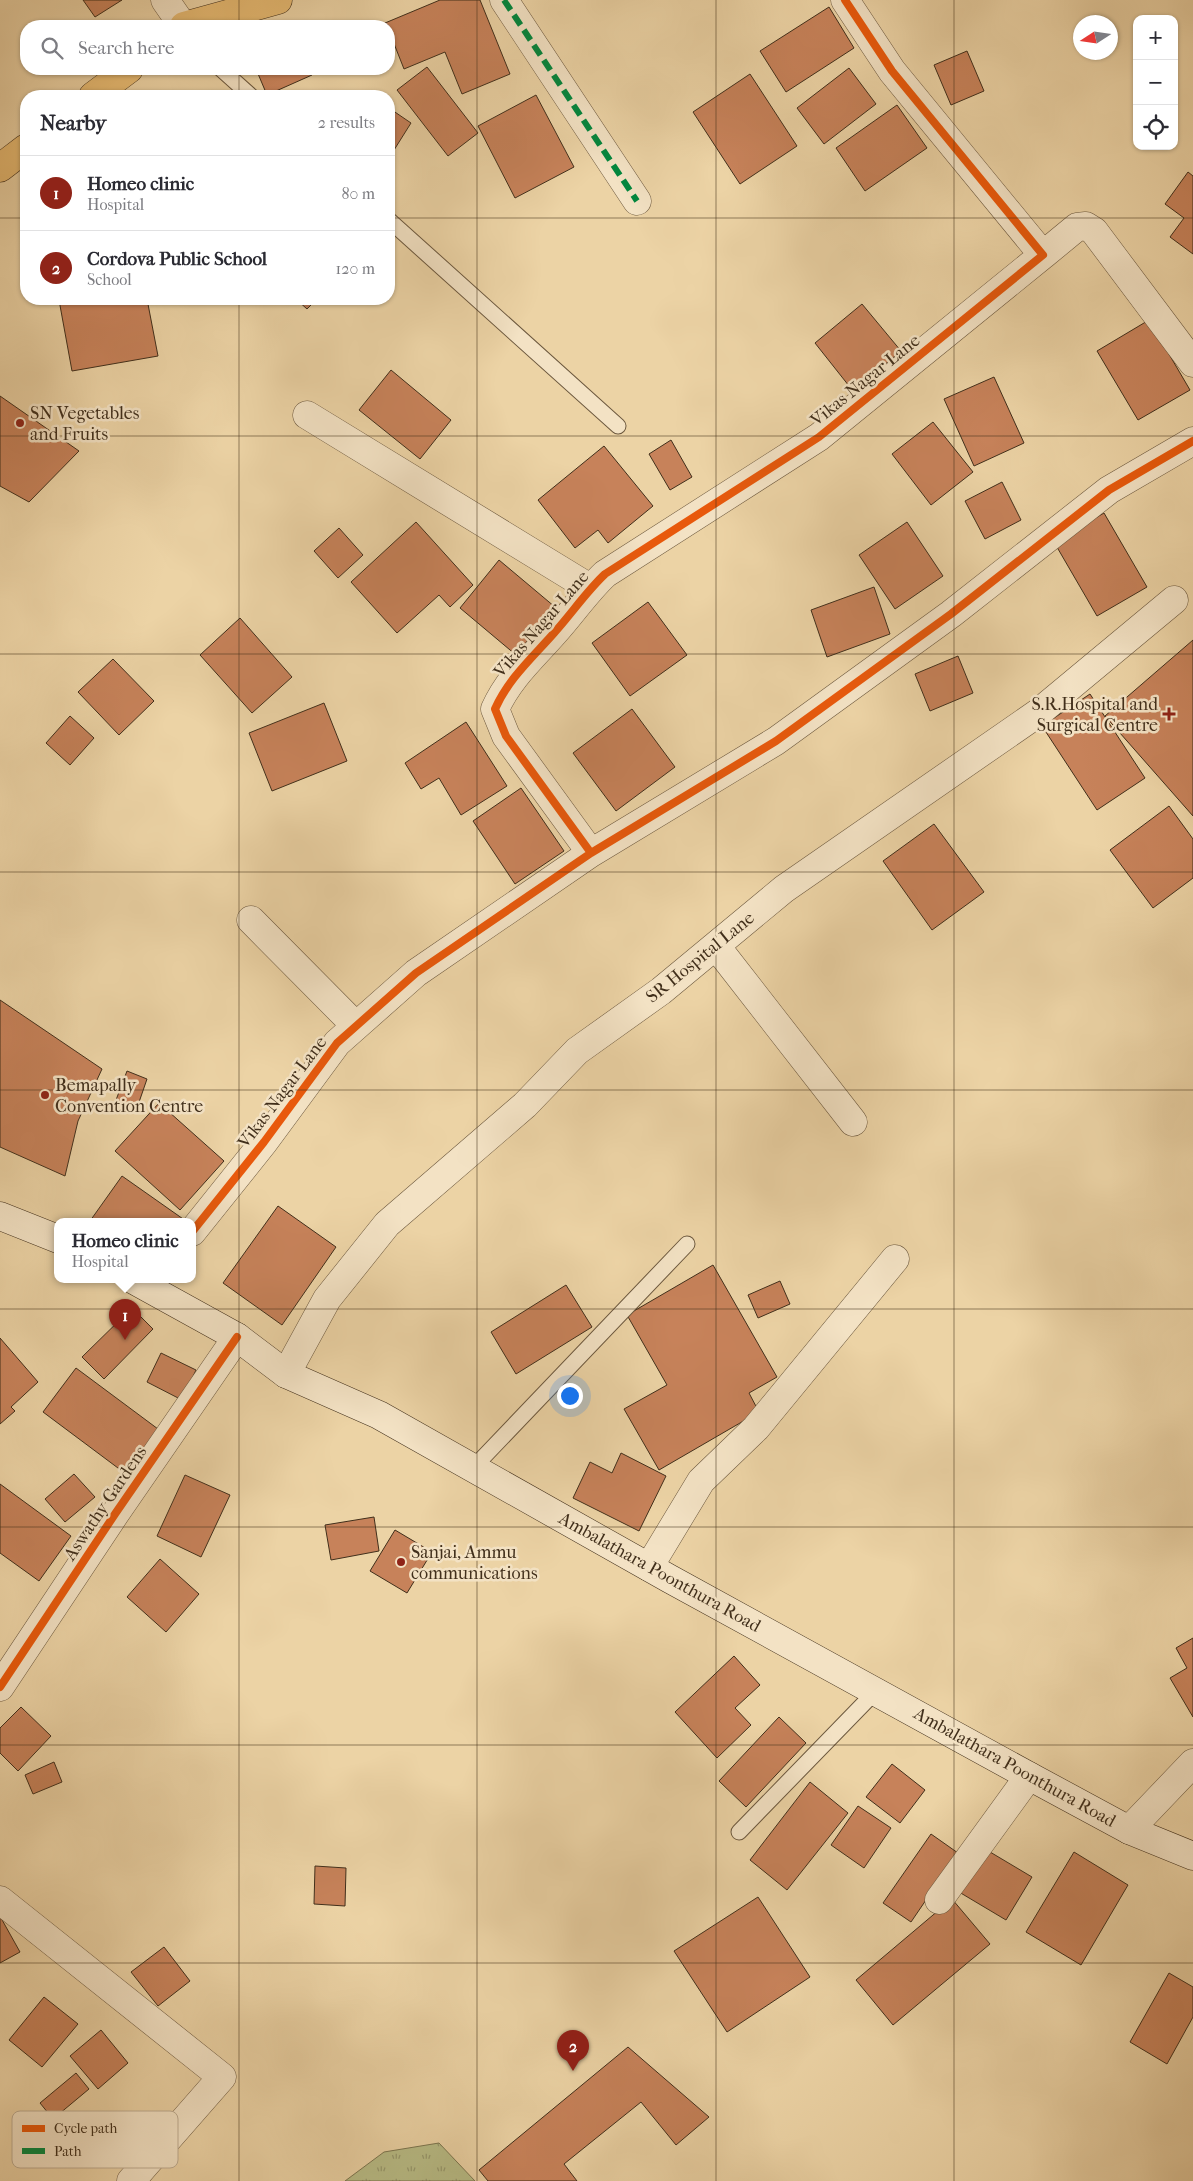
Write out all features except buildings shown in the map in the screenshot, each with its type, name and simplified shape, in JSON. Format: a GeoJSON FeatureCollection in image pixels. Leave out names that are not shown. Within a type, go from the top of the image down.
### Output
{"type":"FeatureCollection","features":[{"type":"Feature","properties":{"kind":"main road"},"geometry":{"type":"LineString","coordinates":[[205,20],[278,0]]}},
{"type":"Feature","properties":{"kind":"main road"},"geometry":{"type":"LineString","coordinates":[[101,90],[121,75]]}},
{"type":"Feature","properties":{"kind":"main road"},"geometry":{"type":"LineString","coordinates":[[0,168],[20,153]]}},
{"type":"Feature","properties":{"kind":"street"},"geometry":{"type":"LineString","coordinates":[[165,0],[179,20]]}},
{"type":"Feature","properties":{"kind":"street"},"geometry":{"type":"LineString","coordinates":[[504,0],[637,202]]}},
{"type":"Feature","properties":{"kind":"street"},"geometry":{"type":"LineString","coordinates":[[845,0],[892,71],[1043,255]]}},
{"type":"Feature","properties":{"kind":"street","name":"Vikas Nagar Lane"},"geometry":{"type":"LineString","coordinates":[[196,1227],[264,1142],[337,1043],[416,973],[591,853],[506,736],[495,708],[504,689],[522,666],[555,632],[590,588],[605,574],[819,438],[1077,227],[1086,226],[1094,231],[1193,363]]}},
{"type":"Feature","properties":{"kind":"street"},"geometry":{"type":"LineString","coordinates":[[307,415],[590,588]]}},
{"type":"Feature","properties":{"kind":"street"},"geometry":{"type":"LineString","coordinates":[[591,853],[776,741],[951,614],[1109,490],[1193,442]]}},
{"type":"Feature","properties":{"kind":"street","name":"SR Hospital Lane"},"geometry":{"type":"LineString","coordinates":[[286,1374],[327,1299],[387,1224],[525,1105],[577,1051],[661,991],[784,889],[1038,713],[1174,600]]}},
{"type":"Feature","properties":{"kind":"street"},"geometry":{"type":"LineString","coordinates":[[251,920],[356,1026]]}},
{"type":"Feature","properties":{"kind":"street"},"geometry":{"type":"LineString","coordinates":[[716,946],[853,1122]]}},
{"type":"Feature","properties":{"kind":"street"},"geometry":{"type":"LineString","coordinates":[[0,1216],[54,1237]]}},
{"type":"Feature","properties":{"kind":"street"},"geometry":{"type":"LineString","coordinates":[[649,1567],[701,1481],[756,1428],[895,1259]]}},
{"type":"Feature","properties":{"kind":"street","name":"Ambalathara Poonthura Road"},"geometry":{"type":"LineString","coordinates":[[147,1283],[237,1337],[286,1374],[379,1415],[649,1567],[1029,1776],[1129,1830],[1193,1856]]}},
{"type":"Feature","properties":{"kind":"street","name":"Aswathy Gardens"},"geometry":{"type":"LineString","coordinates":[[0,1687],[115,1514],[237,1337]]}},
{"type":"Feature","properties":{"kind":"street"},"geometry":{"type":"LineString","coordinates":[[1129,1830],[1193,1763]]}},
{"type":"Feature","properties":{"kind":"street"},"geometry":{"type":"LineString","coordinates":[[939,1900],[1029,1776]]}},
{"type":"Feature","properties":{"kind":"street"},"geometry":{"type":"LineString","coordinates":[[0,1900],[222,2077],[178,2127]]}},
{"type":"Feature","properties":{"kind":"street"},"geometry":{"type":"LineString","coordinates":[[131,2181],[142,2168]]}},
{"type":"Feature","properties":{"kind":"lane"},"geometry":{"type":"LineString","coordinates":[[227,75],[244,90]]}},
{"type":"Feature","properties":{"kind":"lane"},"geometry":{"type":"LineString","coordinates":[[395,225],[618,426]]}},
{"type":"Feature","properties":{"kind":"lane"},"geometry":{"type":"LineString","coordinates":[[473,1468],[687,1244]]}},
{"type":"Feature","properties":{"kind":"lane"},"geometry":{"type":"LineString","coordinates":[[739,1832],[876,1691]]}},
{"type":"Feature","properties":{"kind":"green space"},"geometry":{"type":"Polygon","coordinates":[[[439,2143],[475,2181],[345,2181],[384,2152],[439,2143]]]}},
{"type":"Feature","properties":{"kind":"marked path"},"geometry":{"type":"LineString","coordinates":[[504,0],[637,201]]}},
{"type":"Feature","properties":{"kind":"cycle path"},"geometry":{"type":"LineString","coordinates":[[196,1227],[264,1142],[337,1043],[416,973],[591,853],[506,736],[495,709],[507,688],[529,660],[605,574],[819,437],[1043,255],[892,71],[845,0]]}},
{"type":"Feature","properties":{"kind":"cycle path"},"geometry":{"type":"LineString","coordinates":[[591,853],[776,741],[951,614],[1109,490],[1193,441]]}},
{"type":"Feature","properties":{"kind":"cycle path"},"geometry":{"type":"LineString","coordinates":[[0,1687],[115,1514],[237,1337]]}},
{"type":"Feature","properties":{"kind":"place","name":"SN Vegetables and Fruits"},"geometry":{"type":"Point","coordinates":[20,423]}},
{"type":"Feature","properties":{"kind":"place","name":"S.R.Hospital and Surgical Centre"},"geometry":{"type":"Point","coordinates":[1169,714]}},
{"type":"Feature","properties":{"kind":"place","name":"Bemapally Convention Centre"},"geometry":{"type":"Point","coordinates":[45,1095]}},
{"type":"Feature","properties":{"kind":"place","name":"Homeo clinic"},"geometry":{"type":"Point","coordinates":[125,1340]}},
{"type":"Feature","properties":{"kind":"place","name":"Sanjai, Ammu communications"},"geometry":{"type":"Point","coordinates":[401,1562]}},
{"type":"Feature","properties":{"kind":"place","name":"Cordova Public School"},"geometry":{"type":"Point","coordinates":[573,2071]}}]}
